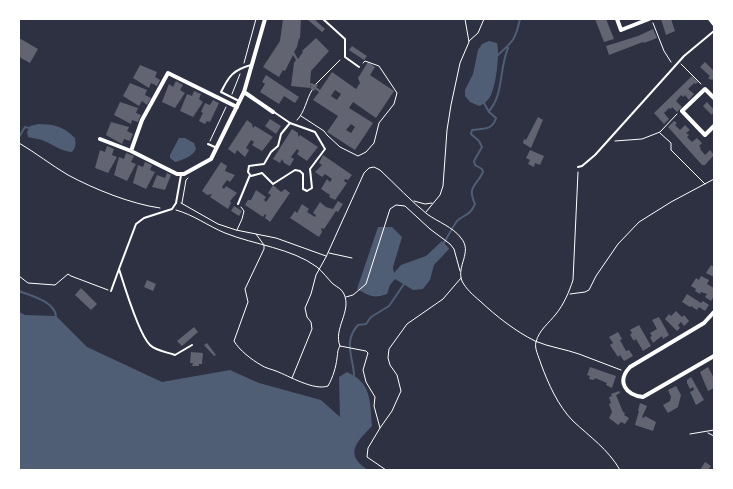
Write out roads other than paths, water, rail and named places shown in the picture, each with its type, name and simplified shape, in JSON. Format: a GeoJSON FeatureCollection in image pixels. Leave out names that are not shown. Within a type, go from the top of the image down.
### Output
{"type":"FeatureCollection","features":[{"type":"Feature","properties":{"kind":"street"},"geometry":{"type":"LineString","coordinates":[[100,139],[177,174],[188,172],[212,159],[244,92],[266,19]]}},
{"type":"Feature","properties":{"kind":"street"},"geometry":{"type":"LineString","coordinates":[[617,19],[621,30],[649,19]]}},
{"type":"Feature","properties":{"kind":"street"},"geometry":{"type":"LineString","coordinates":[[710,19],[714,24]]}},
{"type":"Feature","properties":{"kind":"street"},"geometry":{"type":"LineString","coordinates":[[130,151],[142,120],[168,73],[237,107]]}},
{"type":"Feature","properties":{"kind":"street"},"geometry":{"type":"LineString","coordinates":[[714,98],[705,89],[682,111],[705,135],[714,126]]}},
{"type":"Feature","properties":{"kind":"street"},"geometry":{"type":"LineString","coordinates":[[244,92],[273,112]]}},
{"type":"Feature","properties":{"kind":"street"},"geometry":{"type":"LineString","coordinates":[[714,312],[704,323],[630,367],[625,372],[623,381],[625,388],[636,396],[643,397],[714,356]]}},
{"type":"Feature","properties":{"kind":"lane"},"geometry":{"type":"LineString","coordinates":[[323,19],[345,39],[345,57],[359,67]]}},
{"type":"Feature","properties":{"kind":"lane"},"geometry":{"type":"LineString","coordinates":[[578,167],[589,160],[679,62],[714,31]]}},
{"type":"Feature","properties":{"kind":"lane"},"geometry":{"type":"LineString","coordinates":[[240,101],[221,92],[229,75],[253,65]]}},
{"type":"Feature","properties":{"kind":"lane"},"geometry":{"type":"LineString","coordinates":[[250,175],[262,173],[273,184],[294,170],[300,171],[304,174],[303,189],[307,191],[312,188],[310,169],[325,149],[315,132],[291,124],[273,112]]}},
{"type":"Feature","properties":{"kind":"lane"},"geometry":{"type":"LineString","coordinates":[[238,204],[250,175],[248,172],[249,166],[264,164],[271,152],[278,146],[281,134],[291,124]]}},
{"type":"Feature","properties":{"kind":"lane"},"geometry":{"type":"LineString","coordinates":[[208,144],[217,148]]}},
{"type":"Feature","properties":{"kind":"lane"},"geometry":{"type":"LineString","coordinates":[[111,291],[136,224],[144,218],[172,209],[176,203],[182,174]]}},
{"type":"Feature","properties":{"kind":"lane"},"geometry":{"type":"LineString","coordinates":[[119,269],[139,326],[149,345],[155,349],[175,355],[192,345]]}},
{"type":"Feature","properties":{"kind":"water"},"geometry":{"type":"Polygon","coordinates":[[[489,41],[497,43],[498,61],[496,77],[490,97],[479,106],[470,102],[465,96],[465,90],[473,74],[478,50],[482,44],[489,41]]]}},
{"type":"Feature","properties":{"kind":"water"},"geometry":{"type":"Polygon","coordinates":[[[39,124],[59,127],[71,134],[76,142],[72,152],[42,140],[28,137],[27,132],[30,126],[39,124]]]}},
{"type":"Feature","properties":{"kind":"water"},"geometry":{"type":"Polygon","coordinates":[[[179,138],[185,138],[194,143],[196,149],[190,156],[175,162],[170,158],[170,155],[179,138]]]}},
{"type":"Feature","properties":{"kind":"water"},"geometry":{"type":"Polygon","coordinates":[[[378,227],[392,227],[402,237],[393,267],[394,273],[401,265],[426,256],[442,241],[448,247],[449,249],[434,265],[430,280],[423,289],[413,290],[395,279],[390,285],[387,294],[382,296],[372,296],[357,289],[378,227]]]}},
{"type":"Feature","properties":{"kind":"water"},"geometry":{"type":"Polygon","coordinates":[[[19,312],[25,315],[56,316],[87,347],[162,382],[230,370],[259,383],[321,400],[340,417],[339,377],[347,372],[361,382],[370,401],[372,426],[358,443],[354,453],[360,464],[368,470],[19,470],[19,312]]]}},
{"type":"Feature","properties":{"kind":"waterway"},"geometry":{"type":"LineString","coordinates":[[497,56],[513,40],[520,19]]}},
{"type":"Feature","properties":{"kind":"waterway"},"geometry":{"type":"LineString","coordinates":[[489,111],[497,97],[508,48]]}},
{"type":"Feature","properties":{"kind":"waterway"},"geometry":{"type":"LineString","coordinates":[[444,243],[457,221],[469,213],[475,204],[472,190],[483,172],[482,169],[475,165],[474,161],[482,147],[479,141],[471,134],[472,130],[490,127],[496,118],[489,112],[483,101]]}},
{"type":"Feature","properties":{"kind":"waterway"},"geometry":{"type":"LineString","coordinates":[[19,137],[25,127],[29,128]]}},
{"type":"Feature","properties":{"kind":"waterway"},"geometry":{"type":"LineString","coordinates":[[354,375],[350,349],[353,331],[358,325],[366,324],[371,317],[389,306],[404,284]]}},
{"type":"Feature","properties":{"kind":"waterway"},"geometry":{"type":"LineString","coordinates":[[19,291],[47,303],[51,306],[56,316]]}}]}
